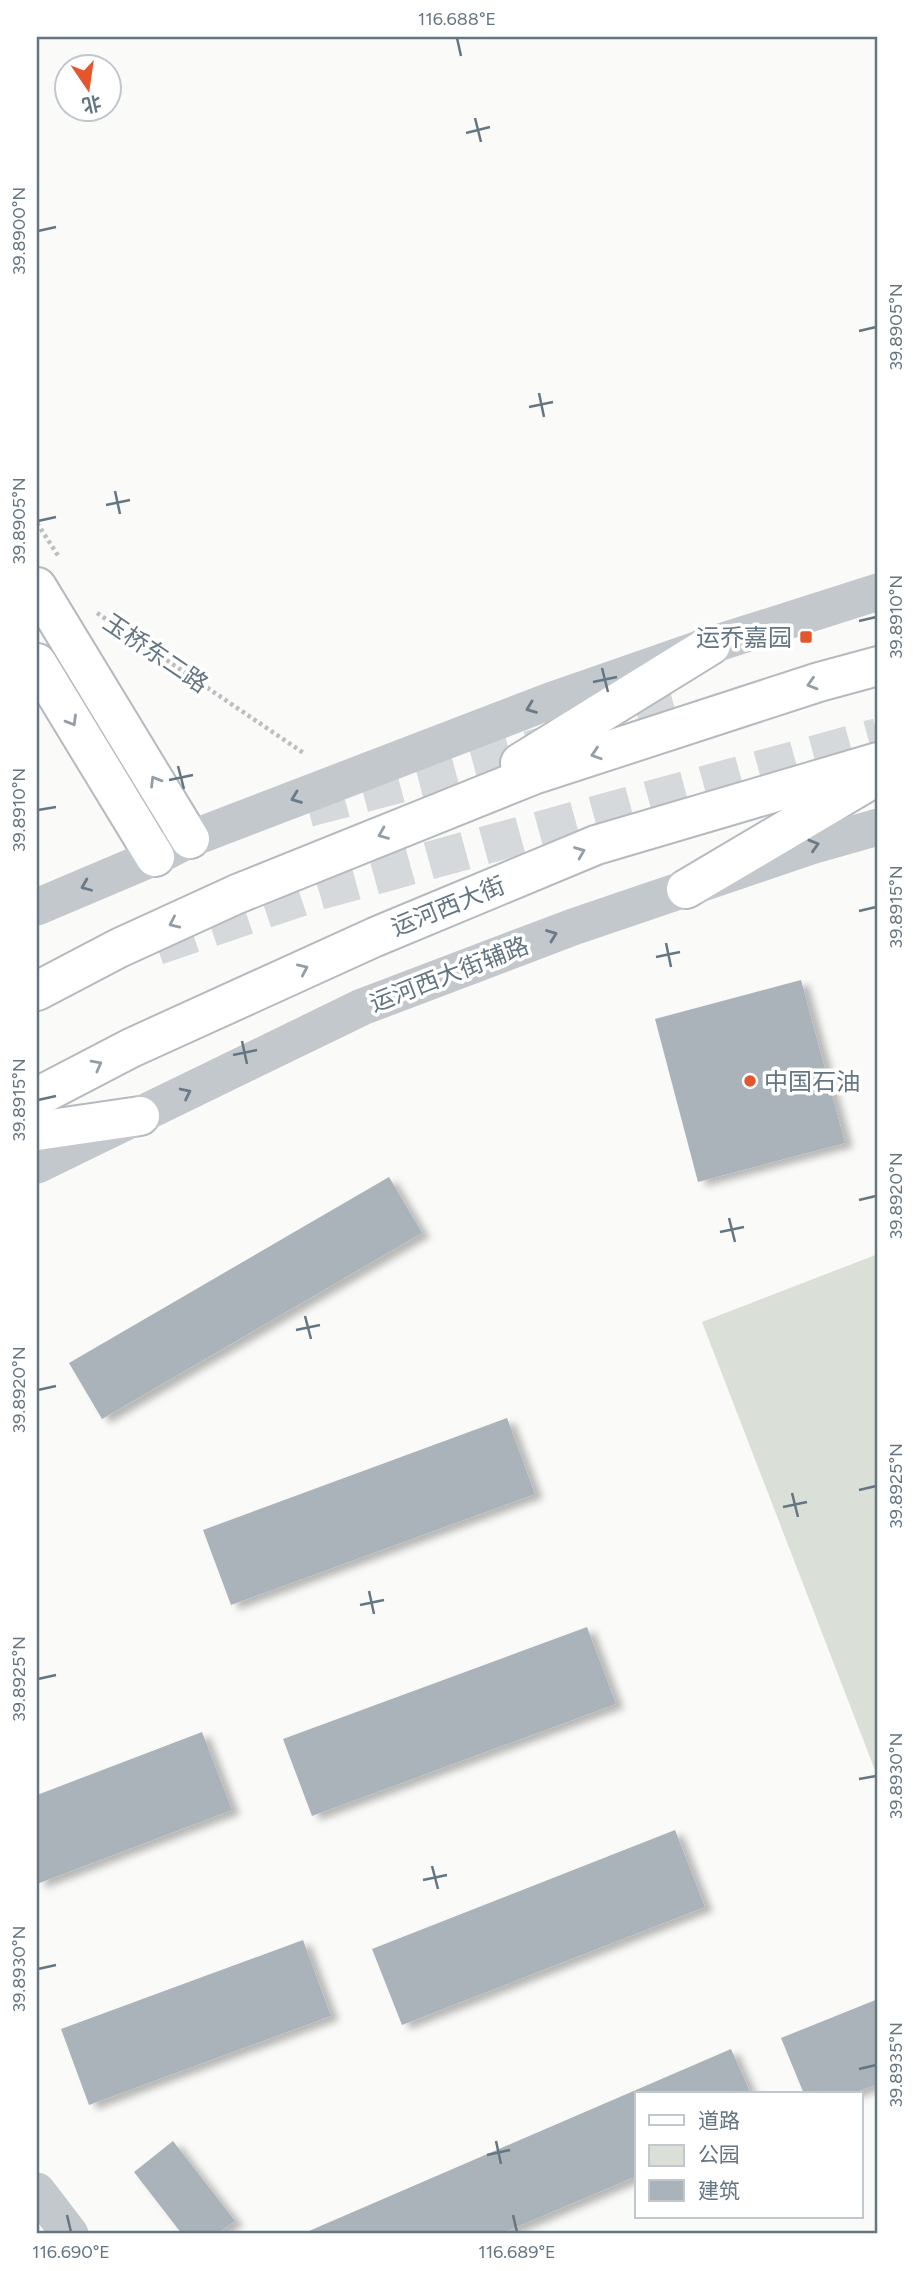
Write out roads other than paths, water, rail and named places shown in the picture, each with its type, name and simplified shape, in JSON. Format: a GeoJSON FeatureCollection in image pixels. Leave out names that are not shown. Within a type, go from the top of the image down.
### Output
{"type":"FeatureCollection","features":[{"type":"Feature","properties":{"kind":"main road","name":"玉桥东二路"},"geometry":{"type":"LineString","coordinates":[[51,577],[190,839]]}},
{"type":"Feature","properties":{"kind":"main road"},"geometry":{"type":"LineString","coordinates":[[448,807],[711,645]]}},
{"type":"Feature","properties":{"kind":"main road"},"geometry":{"type":"LineString","coordinates":[[37,663],[155,857]]}},
{"type":"Feature","properties":{"kind":"main road"},"geometry":{"type":"LineString","coordinates":[[37,991],[119,948],[237,894],[448,807],[533,775],[819,682],[878,666]]}},
{"type":"Feature","properties":{"kind":"main road","name":"运河西大街"},"geometry":{"type":"LineString","coordinates":[[37,1097],[131,1048],[374,937],[596,845],[878,762]]}},
{"type":"Feature","properties":{"kind":"main road"},"geometry":{"type":"LineString","coordinates":[[687,888],[878,775]]}},
{"type":"Feature","properties":{"kind":"main road"},"geometry":{"type":"LineString","coordinates":[[37,1131],[140,1116]]}},
{"type":"Feature","properties":{"kind":"street"},"geometry":{"type":"LineString","coordinates":[[37,907],[155,857],[190,839],[550,701],[711,645],[878,592]]}},
{"type":"Feature","properties":{"kind":"street","name":"运河西大街辅路"},"geometry":{"type":"LineString","coordinates":[[37,1165],[362,1007],[573,927],[811,846],[878,827]]}},
{"type":"Feature","properties":{"kind":"street"},"geometry":{"type":"LineString","coordinates":[[37,2191],[69,2234]]}},
{"type":"Feature","properties":{"kind":"tunnel"},"geometry":{"type":"LineString","coordinates":[[308,808],[676,711]]}},
{"type":"Feature","properties":{"kind":"tunnel"},"geometry":{"type":"LineString","coordinates":[[157,946],[319,891],[878,737]]}},
{"type":"Feature","properties":{"kind":"place","name":"运乔嘉园"},"geometry":{"type":"Point","coordinates":[806,637]}},
{"type":"Feature","properties":{"kind":"place","name":"中国石油"},"geometry":{"type":"Point","coordinates":[750,1081]}}]}
